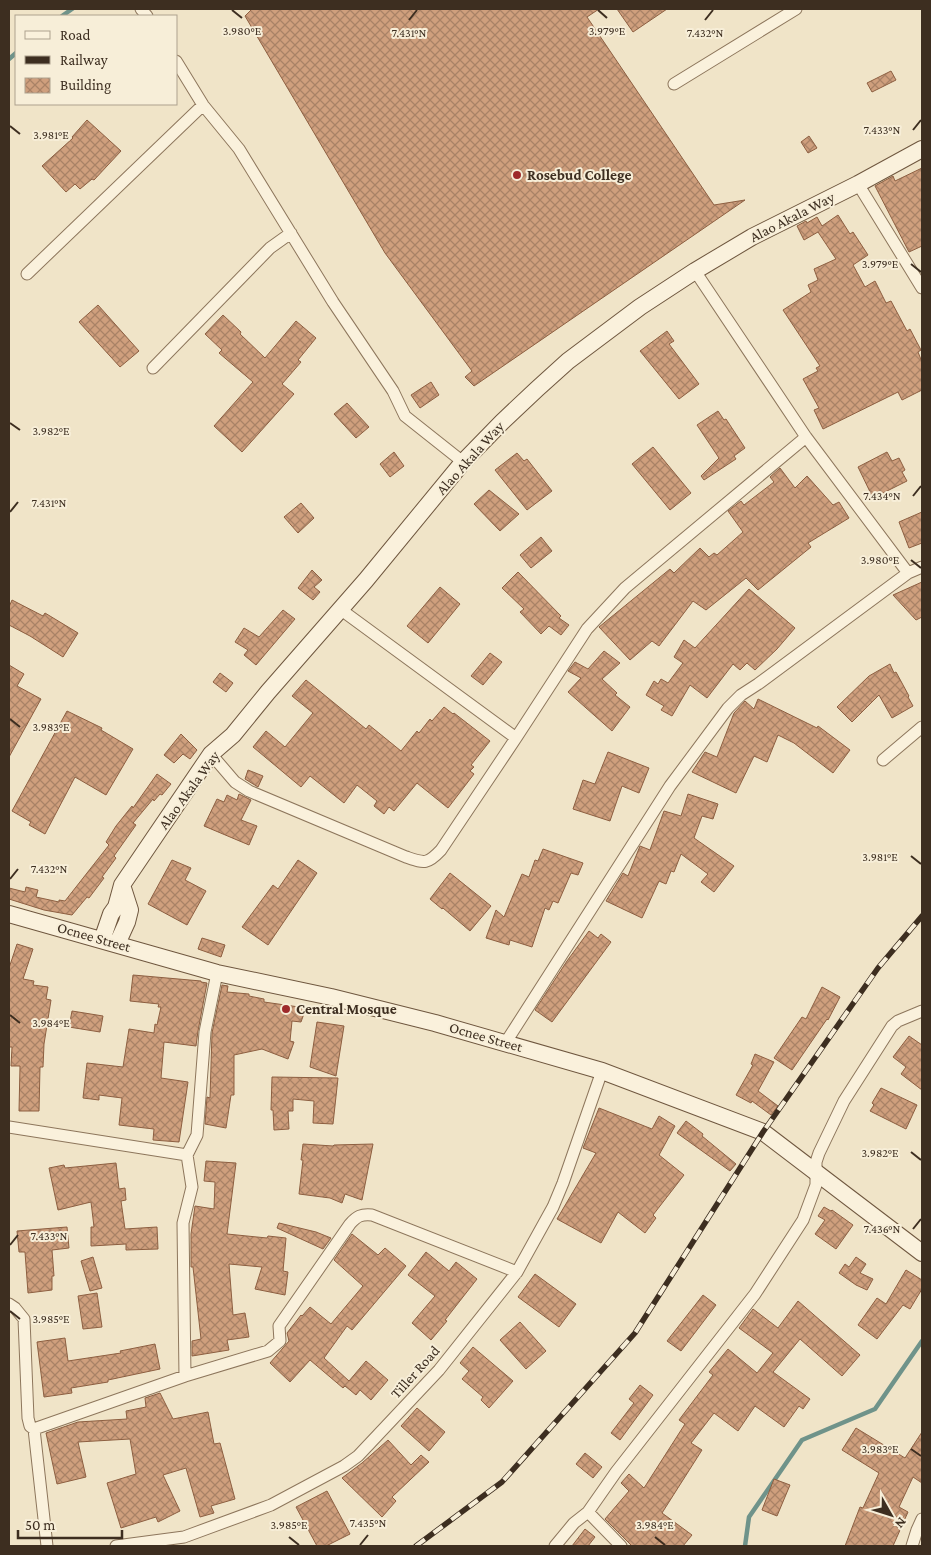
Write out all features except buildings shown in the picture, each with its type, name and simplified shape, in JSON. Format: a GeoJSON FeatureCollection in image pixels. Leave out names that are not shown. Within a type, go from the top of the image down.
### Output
{"type":"FeatureCollection","features":[{"type":"Feature","properties":{"kind":"street"},"geometry":{"type":"LineString","coordinates":[[674,84],[796,9]]}},
{"type":"Feature","properties":{"kind":"street"},"geometry":{"type":"LineString","coordinates":[[178,64],[203,105],[239,149],[333,302],[393,391],[405,416],[463,462]]}},
{"type":"Feature","properties":{"kind":"street"},"geometry":{"type":"LineString","coordinates":[[27,274],[203,105]]}},
{"type":"Feature","properties":{"kind":"street","name":"Alao Akala Way"},"geometry":{"type":"LineString","coordinates":[[110,942],[111,914],[116,907],[122,886],[212,754],[233,736],[463,462],[502,422],[568,361],[640,307],[695,271],[752,237],[858,184],[922,149]]}},
{"type":"Feature","properties":{"kind":"street"},"geometry":{"type":"LineString","coordinates":[[858,184],[920,281]]}},
{"type":"Feature","properties":{"kind":"street"},"geometry":{"type":"LineString","coordinates":[[153,368],[270,248],[291,233]]}},
{"type":"Feature","properties":{"kind":"street"},"geometry":{"type":"LineString","coordinates":[[695,271],[806,436],[908,574]]}},
{"type":"Feature","properties":{"kind":"street"},"geometry":{"type":"LineString","coordinates":[[212,754],[235,782],[249,791],[423,863],[432,860],[441,850],[587,629],[625,588],[806,436]]}},
{"type":"Feature","properties":{"kind":"street"},"geometry":{"type":"LineString","coordinates":[[506,1042],[670,786],[728,708],[741,695],[908,574],[922,567]]}},
{"type":"Feature","properties":{"kind":"street"},"geometry":{"type":"LineString","coordinates":[[340,609],[516,738]]}},
{"type":"Feature","properties":{"kind":"street"},"geometry":{"type":"LineString","coordinates":[[883,760],[922,727]]}},
{"type":"Feature","properties":{"kind":"street"},"geometry":{"type":"LineString","coordinates":[[110,942],[127,922],[130,910],[122,886]]}},
{"type":"Feature","properties":{"kind":"street","name":"Ocnee Street"},"geometry":{"type":"LineString","coordinates":[[9,914],[216,973],[331,997],[506,1042],[602,1071],[763,1132],[922,1253]]}},
{"type":"Feature","properties":{"kind":"street"},"geometry":{"type":"LineString","coordinates":[[74,932],[99,922],[111,914]]}},
{"type":"Feature","properties":{"kind":"street"},"geometry":{"type":"LineString","coordinates":[[127,922],[130,933],[142,951]]}},
{"type":"Feature","properties":{"kind":"street"},"geometry":{"type":"LineString","coordinates":[[185,1376],[183,1223],[192,1187],[187,1155],[197,1135],[205,1032],[216,973]]}},
{"type":"Feature","properties":{"kind":"street"},"geometry":{"type":"LineString","coordinates":[[555,1546],[574,1524],[588,1512],[616,1472],[755,1294],[803,1220],[816,1185],[818,1153],[844,1101],[892,1026],[898,1021],[922,1011]]}},
{"type":"Feature","properties":{"kind":"street","name":"Tiller Road"},"geometry":{"type":"LineString","coordinates":[[116,1546],[184,1537],[271,1505],[344,1466],[358,1456],[439,1370],[517,1272],[564,1183],[602,1071]]}},
{"type":"Feature","properties":{"kind":"street"},"geometry":{"type":"LineString","coordinates":[[9,1126],[187,1155]]}},
{"type":"Feature","properties":{"kind":"street"},"geometry":{"type":"LineString","coordinates":[[34,1429],[185,1376],[268,1351],[280,1341],[279,1326],[350,1224],[358,1216],[364,1214],[372,1215],[517,1272]]}},
{"type":"Feature","properties":{"kind":"street"},"geometry":{"type":"LineString","coordinates":[[9,1304],[24,1319],[28,1418],[30,1426],[34,1429],[47,1546]]}},
{"type":"Feature","properties":{"kind":"street"},"geometry":{"type":"LineString","coordinates":[[588,1512],[621,1546]]}},
{"type":"Feature","properties":{"kind":"street"},"geometry":{"type":"LineString","coordinates":[[912,1546],[922,1519]]}},
{"type":"Feature","properties":{"kind":"waterway"},"geometry":{"type":"LineString","coordinates":[[63,15],[72,9]]}},
{"type":"Feature","properties":{"kind":"waterway"},"geometry":{"type":"LineString","coordinates":[[9,59],[15,54]]}},
{"type":"Feature","properties":{"kind":"waterway"},"geometry":{"type":"LineString","coordinates":[[745,1546],[749,1517],[802,1440],[875,1409],[922,1341]]}},
{"type":"Feature","properties":{"kind":"railway"},"geometry":{"type":"LineString","coordinates":[[416,1546],[502,1482],[635,1333],[763,1132],[878,968],[922,916]]}},
{"type":"Feature","properties":{"kind":"place","name":"Rosebud College"},"geometry":{"type":"Point","coordinates":[517,175]}},
{"type":"Feature","properties":{"kind":"place","name":"Central Mosque"},"geometry":{"type":"Point","coordinates":[286,1009]}}]}
